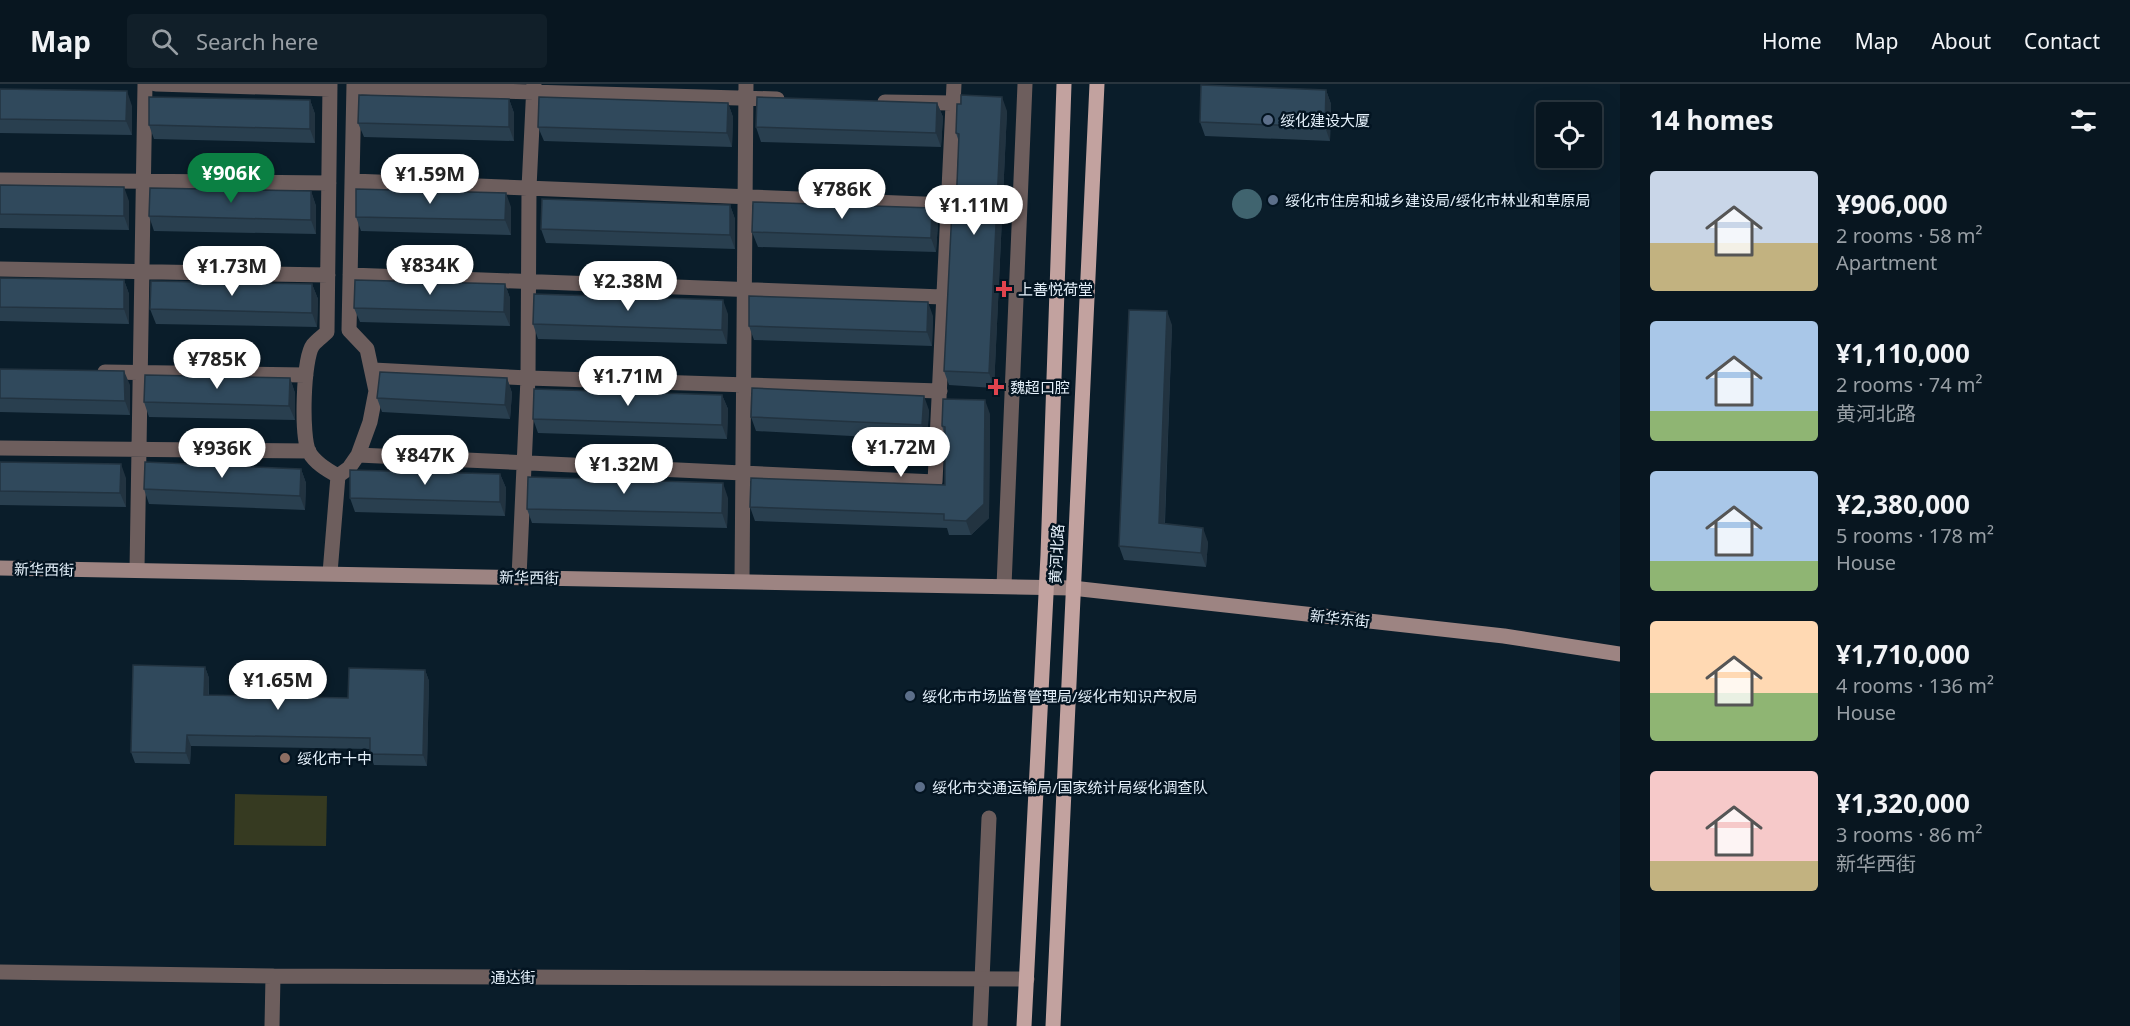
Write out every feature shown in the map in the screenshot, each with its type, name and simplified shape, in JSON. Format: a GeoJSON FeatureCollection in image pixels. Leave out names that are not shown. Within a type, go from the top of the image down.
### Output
{"type":"FeatureCollection","features":[{"type":"Feature","properties":{"kind":"main road","name":"黄河北路"},"geometry":{"type":"LineString","coordinates":[[1053,1026],[1064,84]]}},
{"type":"Feature","properties":{"kind":"main road","name":"黄河北路"},"geometry":{"type":"LineString","coordinates":[[1024,1026],[1097,84]]}},
{"type":"Feature","properties":{"kind":"main road","name":"新华西街"},"geometry":{"type":"LineString","coordinates":[[0,568],[1059,588]]}},
{"type":"Feature","properties":{"kind":"main road","name":"新华东街"},"geometry":{"type":"LineString","coordinates":[[1059,588],[1504,636],[1620,654]]}},
{"type":"Feature","properties":{"kind":"street"},"geometry":{"type":"LineString","coordinates":[[137,570],[145,84]]}},
{"type":"Feature","properties":{"kind":"street"},"geometry":{"type":"LineString","coordinates":[[156,84],[330,86],[327,332],[312,345],[306,364],[304,423],[309,451],[322,466],[338,476]]}},
{"type":"Feature","properties":{"kind":"street"},"geometry":{"type":"LineString","coordinates":[[358,455],[935,482],[954,84]]}},
{"type":"Feature","properties":{"kind":"street"},"geometry":{"type":"LineString","coordinates":[[1004,586],[1025,84]]}},
{"type":"Feature","properties":{"kind":"street"},"geometry":{"type":"LineString","coordinates":[[338,476],[350,468],[358,455],[370,422],[376,391],[367,349],[349,330],[354,85],[746,91],[792,99]]}},
{"type":"Feature","properties":{"kind":"street"},"geometry":{"type":"LineString","coordinates":[[519,577],[528,378],[529,188],[534,88]]}},
{"type":"Feature","properties":{"kind":"street"},"geometry":{"type":"LineString","coordinates":[[742,581],[746,91]]}},
{"type":"Feature","properties":{"kind":"street"},"geometry":{"type":"LineString","coordinates":[[872,101],[953,103]]}},
{"type":"Feature","properties":{"kind":"street"},"geometry":{"type":"LineString","coordinates":[[0,180],[329,183]]}},
{"type":"Feature","properties":{"kind":"street"},"geometry":{"type":"LineString","coordinates":[[352,181],[948,205]]}},
{"type":"Feature","properties":{"kind":"street"},"geometry":{"type":"LineString","coordinates":[[0,269],[328,275]]}},
{"type":"Feature","properties":{"kind":"street"},"geometry":{"type":"LineString","coordinates":[[350,275],[944,297]]}},
{"type":"Feature","properties":{"kind":"street"},"geometry":{"type":"LineString","coordinates":[[373,370],[528,378],[940,392]]}},
{"type":"Feature","properties":{"kind":"street"},"geometry":{"type":"LineString","coordinates":[[93,372],[306,375]]}},
{"type":"Feature","properties":{"kind":"street"},"geometry":{"type":"LineString","coordinates":[[0,448],[309,451]]}},
{"type":"Feature","properties":{"kind":"street"},"geometry":{"type":"LineString","coordinates":[[330,573],[338,476]]}},
{"type":"Feature","properties":{"kind":"street"},"geometry":{"type":"LineString","coordinates":[[980,1026],[989,818]]}},
{"type":"Feature","properties":{"kind":"street","name":"通达街"},"geometry":{"type":"LineString","coordinates":[[0,972],[273,976],[1027,979]]}},
{"type":"Feature","properties":{"kind":"street"},"geometry":{"type":"LineString","coordinates":[[272,1026],[273,976]]}},
{"type":"Feature","properties":{"kind":"green space"},"geometry":{"type":"Polygon","coordinates":[[[235,794],[327,796],[326,846],[234,845],[235,794]]]}},
{"type":"Feature","properties":{"kind":"water"},"geometry":{"type":"Polygon","coordinates":[[[1247,189],[1253,190],[1261,198],[1261,210],[1253,218],[1247,219],[1241,218],[1233,210],[1232,204],[1233,198],[1241,190],[1247,189]]]}},
{"type":"Feature","properties":{"kind":"building"},"geometry":{"type":"Polygon","coordinates":[[[1201,85],[1326,90],[1325,127],[1200,122],[1201,85]]]}},
{"type":"Feature","properties":{"kind":"building"},"geometry":{"type":"Polygon","coordinates":[[[0,89],[127,91],[126,121],[0,119],[0,89]]]}},
{"type":"Feature","properties":{"kind":"building"},"geometry":{"type":"Polygon","coordinates":[[[359,95],[509,99],[509,127],[358,123],[359,95]]]}},
{"type":"Feature","properties":{"kind":"building"},"geometry":{"type":"Polygon","coordinates":[[[961,95],[1002,97],[989,373],[944,371],[952,209],[956,209],[959,134],[956,133],[957,104],[961,104],[961,95]]]}},
{"type":"Feature","properties":{"kind":"building"},"geometry":{"type":"Polygon","coordinates":[[[149,97],[310,100],[310,129],[149,125],[149,97]]]}},
{"type":"Feature","properties":{"kind":"building"},"geometry":{"type":"Polygon","coordinates":[[[539,97],[728,103],[727,133],[538,127],[539,97]]]}},
{"type":"Feature","properties":{"kind":"building"},"geometry":{"type":"Polygon","coordinates":[[[757,97],[937,103],[936,133],[756,127],[757,97]]]}},
{"type":"Feature","properties":{"kind":"building"},"geometry":{"type":"Polygon","coordinates":[[[0,185],[124,187],[124,216],[0,214],[0,185]]]}},
{"type":"Feature","properties":{"kind":"building"},"geometry":{"type":"Polygon","coordinates":[[[150,188],[311,191],[311,220],[149,216],[150,188]]]}},
{"type":"Feature","properties":{"kind":"building"},"geometry":{"type":"Polygon","coordinates":[[[356,189],[506,193],[505,220],[356,217],[356,189]]]}},
{"type":"Feature","properties":{"kind":"building"},"geometry":{"type":"Polygon","coordinates":[[[542,199],[730,205],[730,235],[541,229],[542,199]]]}},
{"type":"Feature","properties":{"kind":"building"},"geometry":{"type":"Polygon","coordinates":[[[753,202],[932,208],[931,238],[752,232],[753,202]]]}},
{"type":"Feature","properties":{"kind":"building"},"geometry":{"type":"Polygon","coordinates":[[[0,278],[124,280],[124,309],[0,307],[0,278]]]}},
{"type":"Feature","properties":{"kind":"building"},"geometry":{"type":"Polygon","coordinates":[[[355,280],[505,284],[504,312],[354,308],[355,280]]]}},
{"type":"Feature","properties":{"kind":"building"},"geometry":{"type":"Polygon","coordinates":[[[151,281],[312,284],[312,313],[150,309],[151,281]]]}},
{"type":"Feature","properties":{"kind":"building"},"geometry":{"type":"Polygon","coordinates":[[[534,294],[723,300],[722,330],[533,324],[534,294]]]}},
{"type":"Feature","properties":{"kind":"building"},"geometry":{"type":"Polygon","coordinates":[[[749,296],[928,302],[927,332],[749,326],[749,296]]]}},
{"type":"Feature","properties":{"kind":"building"},"geometry":{"type":"Polygon","coordinates":[[[1129,310],[1167,311],[1159,523],[1203,528],[1201,553],[1119,546],[1129,310]]]}},
{"type":"Feature","properties":{"kind":"building"},"geometry":{"type":"Polygon","coordinates":[[[0,369],[124,371],[125,401],[0,398],[0,369]]]}},
{"type":"Feature","properties":{"kind":"building"},"geometry":{"type":"Polygon","coordinates":[[[380,372],[507,378],[505,405],[377,398],[380,372]]]}},
{"type":"Feature","properties":{"kind":"building"},"geometry":{"type":"Polygon","coordinates":[[[145,375],[290,378],[289,406],[144,402],[145,375]]]}},
{"type":"Feature","properties":{"kind":"building"},"geometry":{"type":"Polygon","coordinates":[[[752,388],[924,396],[922,425],[751,417],[752,388]]]}},
{"type":"Feature","properties":{"kind":"building"},"geometry":{"type":"Polygon","coordinates":[[[534,389],[722,395],[722,425],[533,419],[534,389]]]}},
{"type":"Feature","properties":{"kind":"building"},"geometry":{"type":"Polygon","coordinates":[[[943,399],[985,400],[984,504],[966,521],[944,520],[944,514],[750,507],[751,478],[945,485],[943,399]]]}},
{"type":"Feature","properties":{"kind":"building"},"geometry":{"type":"Polygon","coordinates":[[[0,462],[121,464],[120,493],[0,491],[0,462]]]}},
{"type":"Feature","properties":{"kind":"building"},"geometry":{"type":"Polygon","coordinates":[[[145,462],[301,469],[300,496],[144,489],[145,462]]]}},
{"type":"Feature","properties":{"kind":"building"},"geometry":{"type":"Polygon","coordinates":[[[350,470],[500,474],[500,502],[350,498],[350,470]]]}},
{"type":"Feature","properties":{"kind":"building"},"geometry":{"type":"Polygon","coordinates":[[[528,477],[723,483],[722,513],[527,509],[528,477]]]}},
{"type":"Feature","properties":{"kind":"building"},"geometry":{"type":"Polygon","coordinates":[[[133,665],[205,667],[204,695],[348,698],[349,668],[425,670],[423,755],[370,754],[370,738],[187,735],[186,753],[131,752],[133,665]]]}},
{"type":"Feature","properties":{"kind":"place","name":"绥化建设大厦"},"geometry":{"type":"Point","coordinates":[1268,120]}},
{"type":"Feature","properties":{"kind":"place","name":"绥化市住房和城乡建设局/绥化市林业和草原局"},"geometry":{"type":"Point","coordinates":[1273,200]}},
{"type":"Feature","properties":{"kind":"place","name":"上善悦荷堂"},"geometry":{"type":"Point","coordinates":[1004,289]}},
{"type":"Feature","properties":{"kind":"place","name":"魏超口腔"},"geometry":{"type":"Point","coordinates":[996,387]}},
{"type":"Feature","properties":{"kind":"place","name":"绥化市市场监督管理局/绥化市知识产权局"},"geometry":{"type":"Point","coordinates":[910,696]}},
{"type":"Feature","properties":{"kind":"place","name":"绥化市十中"},"geometry":{"type":"Point","coordinates":[285,758]}},
{"type":"Feature","properties":{"kind":"place","name":"绥化市交通运输局/国家统计局绥化调查队"},"geometry":{"type":"Point","coordinates":[920,787]}}]}
